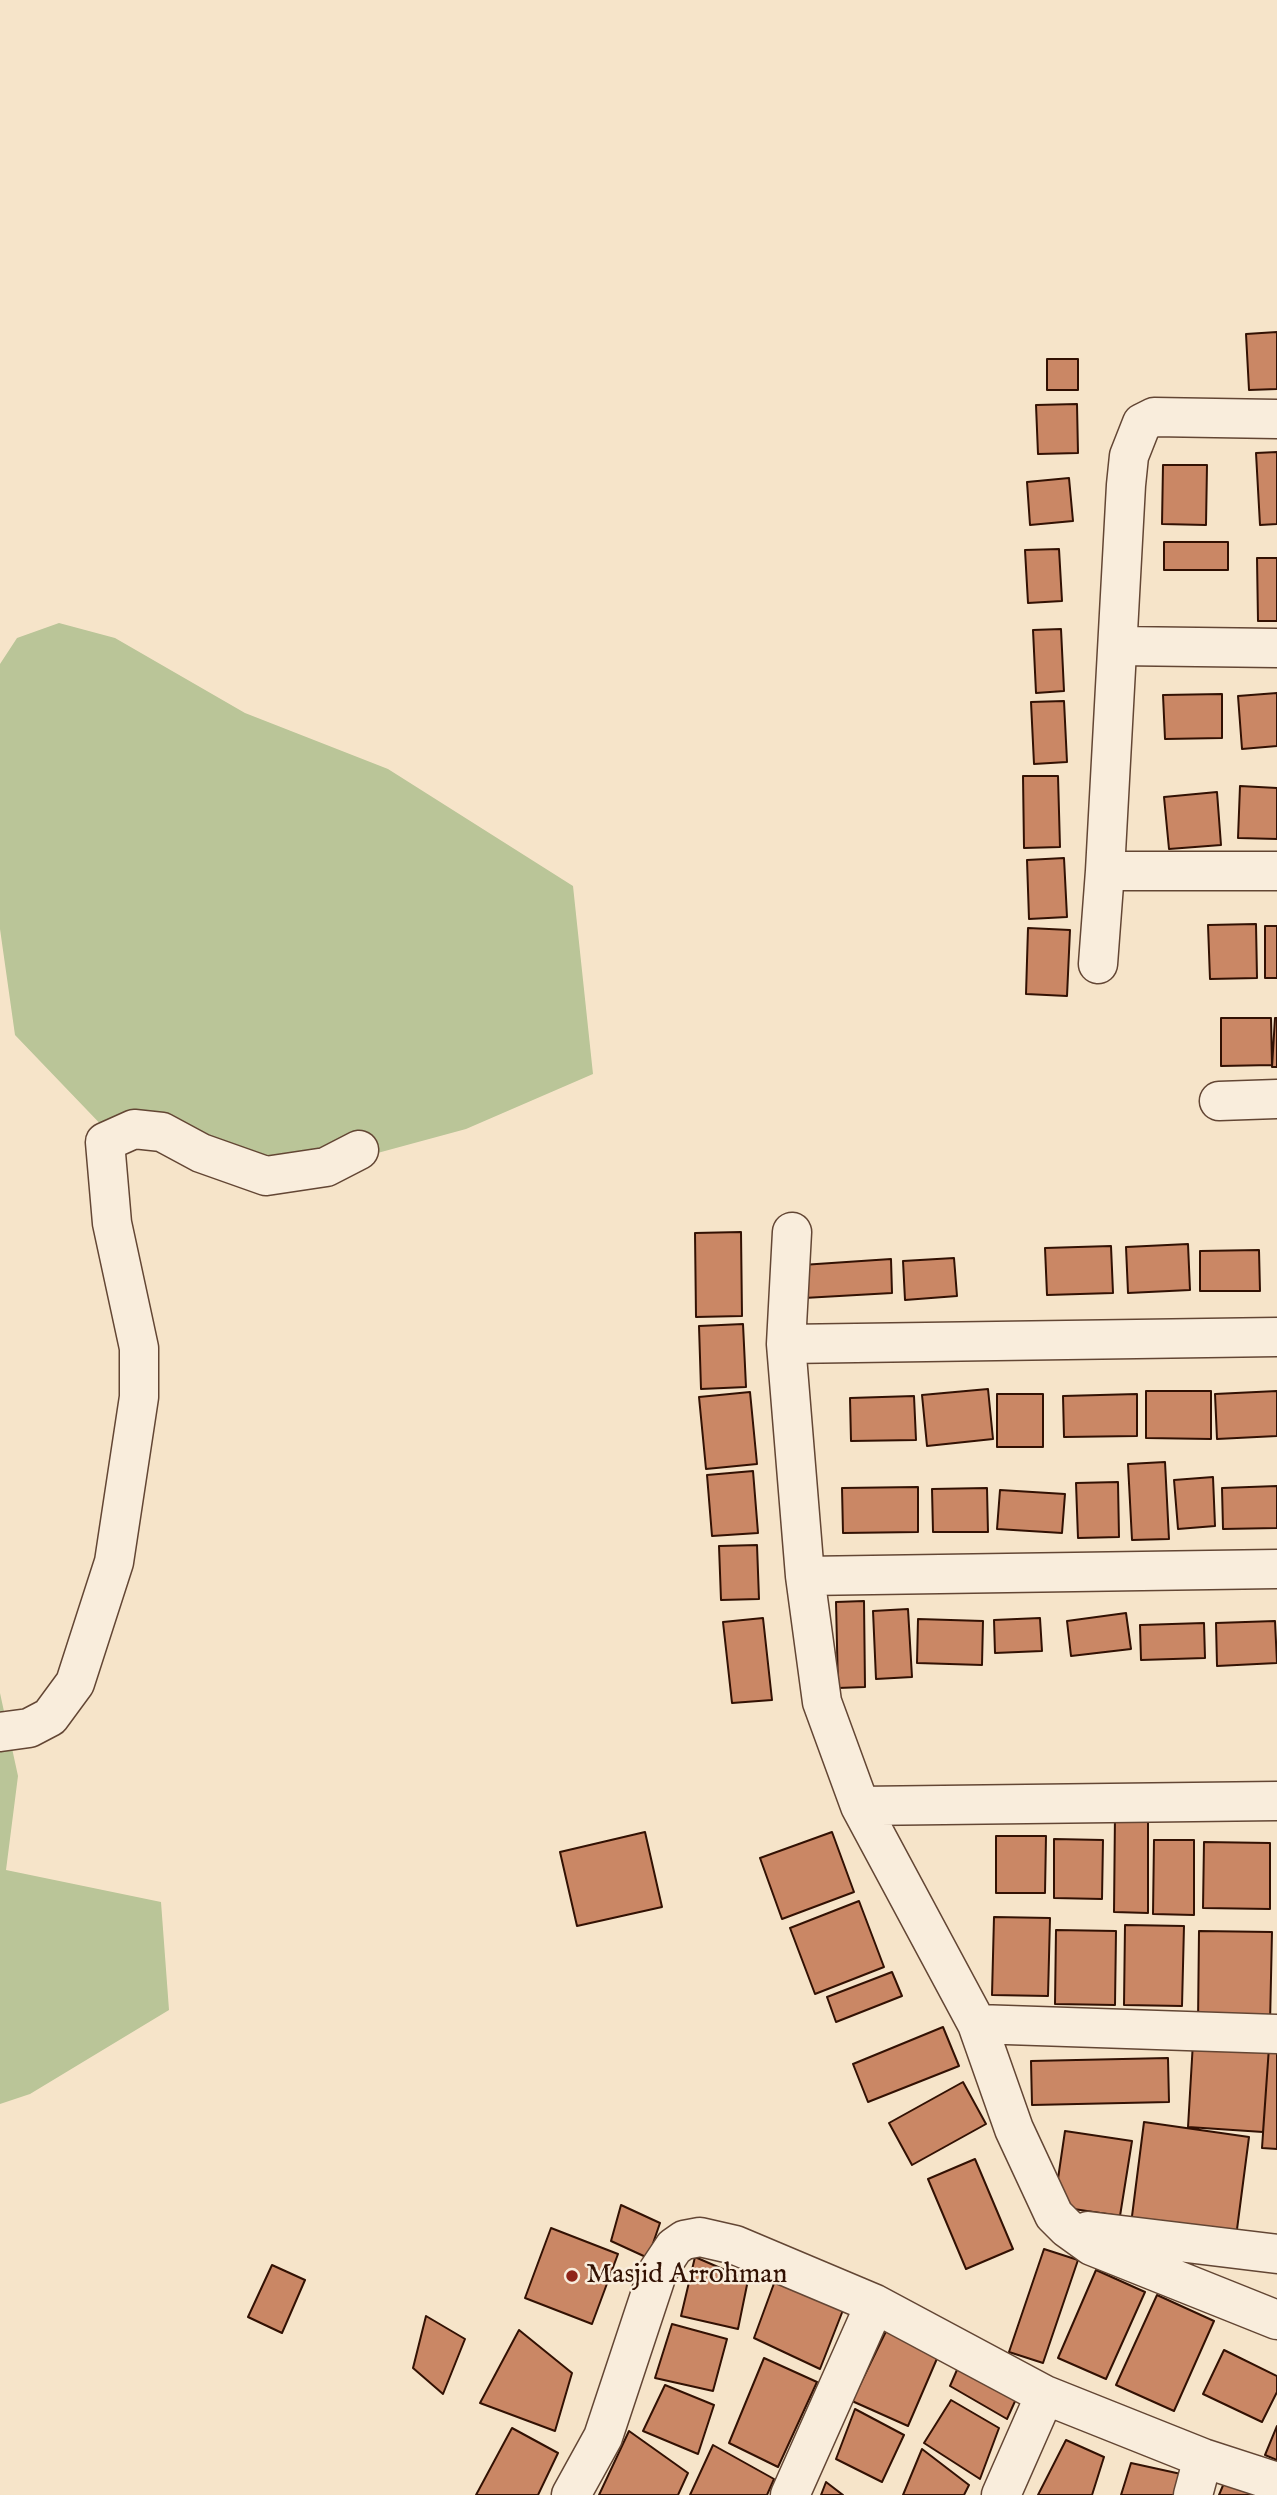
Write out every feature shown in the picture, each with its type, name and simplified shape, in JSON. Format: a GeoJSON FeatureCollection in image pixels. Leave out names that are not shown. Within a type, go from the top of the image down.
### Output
{"type":"FeatureCollection","features":[{"type":"Feature","properties":{"kind":"street"},"geometry":{"type":"LineString","coordinates":[[1097,964],[1105,871],[1126,485],[1134,438],[1142,422],[1154,417],[1277,419]]}},
{"type":"Feature","properties":{"kind":"street"},"geometry":{"type":"LineString","coordinates":[[1118,646],[1277,648]]}},
{"type":"Feature","properties":{"kind":"street"},"geometry":{"type":"LineString","coordinates":[[1105,871],[1277,871]]}},
{"type":"Feature","properties":{"kind":"street"},"geometry":{"type":"LineString","coordinates":[[1219,1101],[1277,1098]]}},
{"type":"Feature","properties":{"kind":"street"},"geometry":{"type":"LineString","coordinates":[[0,1732],[29,1728],[50,1717],[75,1683],[114,1563],[139,1396],[139,1348],[112,1223],[105,1142],[134,1129],[162,1132],[201,1153],[266,1176],[326,1167],[359,1150]]}},
{"type":"Feature","properties":{"kind":"street"},"geometry":{"type":"LineString","coordinates":[[792,1232],[786,1344],[805,1576],[822,1702],[860,1806],[977,2024],[1014,2129],[1054,2215],[1092,2246],[1277,2320]]}},
{"type":"Feature","properties":{"kind":"street"},"geometry":{"type":"LineString","coordinates":[[786,1344],[1277,1337]]}},
{"type":"Feature","properties":{"kind":"street"},"geometry":{"type":"LineString","coordinates":[[805,1576],[1277,1569]]}},
{"type":"Feature","properties":{"kind":"street"},"geometry":{"type":"LineString","coordinates":[[860,1806],[1277,1801]]}},
{"type":"Feature","properties":{"kind":"street"},"geometry":{"type":"LineString","coordinates":[[977,2024],[1277,2034]]}},
{"type":"Feature","properties":{"kind":"street"},"geometry":{"type":"LineString","coordinates":[[1067,2228],[1277,2254]]}},
{"type":"Feature","properties":{"kind":"street"},"geometry":{"type":"LineString","coordinates":[[571,2495],[603,2437],[658,2271],[674,2247],[684,2240],[700,2237],[735,2245],[875,2304],[1045,2395],[1203,2458],[1277,2482]]}},
{"type":"Feature","properties":{"kind":"street"},"geometry":{"type":"LineString","coordinates":[[790,2495],[875,2304]]}},
{"type":"Feature","properties":{"kind":"street"},"geometry":{"type":"LineString","coordinates":[[1001,2495],[1045,2395]]}},
{"type":"Feature","properties":{"kind":"street"},"geometry":{"type":"LineString","coordinates":[[1193,2495],[1203,2458]]}},
{"type":"Feature","properties":{"kind":"green space"},"geometry":{"type":"Polygon","coordinates":[[[59,623],[115,638],[245,713],[388,769],[573,886],[593,1074],[466,1129],[348,1161],[201,1170],[110,1134],[15,1035],[0,929],[0,664],[17,638],[59,623]]]}},
{"type":"Feature","properties":{"kind":"green space"},"geometry":{"type":"Polygon","coordinates":[[[0,1693],[18,1776],[6,1870],[161,1902],[169,2010],[30,2094],[0,2104],[0,1693]]]}},
{"type":"Feature","properties":{"kind":"building"},"geometry":{"type":"Polygon","coordinates":[[[1277,332],[1277,389],[1249,390],[1246,334],[1277,332]]]}},
{"type":"Feature","properties":{"kind":"building"},"geometry":{"type":"Polygon","coordinates":[[[1047,359],[1078,359],[1078,390],[1047,390],[1047,359]]]}},
{"type":"Feature","properties":{"kind":"building"},"geometry":{"type":"Polygon","coordinates":[[[1077,404],[1078,453],[1038,454],[1036,405],[1077,404]]]}},
{"type":"Feature","properties":{"kind":"building"},"geometry":{"type":"Polygon","coordinates":[[[1277,452],[1277,524],[1260,525],[1256,453],[1277,452]]]}},
{"type":"Feature","properties":{"kind":"building"},"geometry":{"type":"Polygon","coordinates":[[[1163,465],[1207,465],[1206,525],[1162,524],[1163,465]]]}},
{"type":"Feature","properties":{"kind":"building"},"geometry":{"type":"Polygon","coordinates":[[[1069,478],[1073,521],[1030,525],[1027,482],[1069,478]]]}},
{"type":"Feature","properties":{"kind":"building"},"geometry":{"type":"Polygon","coordinates":[[[1164,542],[1228,542],[1228,570],[1164,570],[1164,542]]]}},
{"type":"Feature","properties":{"kind":"building"},"geometry":{"type":"Polygon","coordinates":[[[1059,549],[1062,601],[1028,603],[1025,550],[1059,549]]]}},
{"type":"Feature","properties":{"kind":"building"},"geometry":{"type":"Polygon","coordinates":[[[1257,558],[1277,558],[1277,621],[1258,621],[1257,558]]]}},
{"type":"Feature","properties":{"kind":"building"},"geometry":{"type":"Polygon","coordinates":[[[1061,629],[1064,691],[1036,693],[1033,630],[1061,629]]]}},
{"type":"Feature","properties":{"kind":"building"},"geometry":{"type":"Polygon","coordinates":[[[1277,693],[1277,746],[1242,749],[1238,696],[1277,693]]]}},
{"type":"Feature","properties":{"kind":"building"},"geometry":{"type":"Polygon","coordinates":[[[1222,694],[1222,738],[1165,739],[1163,695],[1222,694]]]}},
{"type":"Feature","properties":{"kind":"building"},"geometry":{"type":"Polygon","coordinates":[[[1064,701],[1067,762],[1034,764],[1031,702],[1064,701]]]}},
{"type":"Feature","properties":{"kind":"building"},"geometry":{"type":"Polygon","coordinates":[[[1023,776],[1058,776],[1060,847],[1024,848],[1023,776]]]}},
{"type":"Feature","properties":{"kind":"building"},"geometry":{"type":"Polygon","coordinates":[[[1240,786],[1277,788],[1277,839],[1238,838],[1240,786]]]}},
{"type":"Feature","properties":{"kind":"building"},"geometry":{"type":"Polygon","coordinates":[[[1217,792],[1221,845],[1169,849],[1164,797],[1217,792]]]}},
{"type":"Feature","properties":{"kind":"building"},"geometry":{"type":"Polygon","coordinates":[[[1064,858],[1067,917],[1029,919],[1027,860],[1064,858]]]}},
{"type":"Feature","properties":{"kind":"building"},"geometry":{"type":"Polygon","coordinates":[[[1256,924],[1257,978],[1210,979],[1208,925],[1256,924]]]}},
{"type":"Feature","properties":{"kind":"building"},"geometry":{"type":"Polygon","coordinates":[[[1265,926],[1277,926],[1277,978],[1265,978],[1265,926]]]}},
{"type":"Feature","properties":{"kind":"building"},"geometry":{"type":"Polygon","coordinates":[[[1028,928],[1070,930],[1067,996],[1026,994],[1028,928]]]}},
{"type":"Feature","properties":{"kind":"building"},"geometry":{"type":"Polygon","coordinates":[[[1221,1018],[1271,1018],[1272,1065],[1221,1066],[1221,1018]]]}},
{"type":"Feature","properties":{"kind":"building"},"geometry":{"type":"Polygon","coordinates":[[[1275,1018],[1277,1067],[1272,1067],[1275,1018]]]}},
{"type":"Feature","properties":{"kind":"building"},"geometry":{"type":"Polygon","coordinates":[[[741,1232],[742,1316],[696,1317],[695,1233],[741,1232]]]}},
{"type":"Feature","properties":{"kind":"building"},"geometry":{"type":"Polygon","coordinates":[[[1188,1244],[1190,1290],[1128,1293],[1126,1247],[1188,1244]]]}},
{"type":"Feature","properties":{"kind":"building"},"geometry":{"type":"Polygon","coordinates":[[[1111,1246],[1113,1293],[1047,1295],[1045,1248],[1111,1246]]]}},
{"type":"Feature","properties":{"kind":"building"},"geometry":{"type":"Polygon","coordinates":[[[1259,1250],[1260,1291],[1200,1291],[1200,1251],[1259,1250]]]}},
{"type":"Feature","properties":{"kind":"building"},"geometry":{"type":"Polygon","coordinates":[[[954,1258],[957,1296],[905,1300],[903,1261],[954,1258]]]}},
{"type":"Feature","properties":{"kind":"building"},"geometry":{"type":"Polygon","coordinates":[[[891,1259],[892,1293],[804,1298],[802,1265],[891,1259]]]}},
{"type":"Feature","properties":{"kind":"building"},"geometry":{"type":"Polygon","coordinates":[[[743,1324],[746,1387],[701,1389],[699,1326],[743,1324]]]}},
{"type":"Feature","properties":{"kind":"building"},"geometry":{"type":"Polygon","coordinates":[[[988,1389],[993,1439],[927,1446],[922,1395],[988,1389]]]}},
{"type":"Feature","properties":{"kind":"building"},"geometry":{"type":"Polygon","coordinates":[[[1146,1391],[1211,1391],[1211,1439],[1146,1438],[1146,1391]]]}},
{"type":"Feature","properties":{"kind":"building"},"geometry":{"type":"Polygon","coordinates":[[[1277,1391],[1277,1436],[1217,1439],[1215,1394],[1277,1391]]]}},
{"type":"Feature","properties":{"kind":"building"},"geometry":{"type":"Polygon","coordinates":[[[750,1392],[757,1464],[706,1469],[699,1397],[750,1392]]]}},
{"type":"Feature","properties":{"kind":"building"},"geometry":{"type":"Polygon","coordinates":[[[997,1394],[1043,1394],[1043,1447],[997,1447],[997,1394]]]}},
{"type":"Feature","properties":{"kind":"building"},"geometry":{"type":"Polygon","coordinates":[[[1137,1394],[1137,1436],[1064,1437],[1063,1396],[1137,1394]]]}},
{"type":"Feature","properties":{"kind":"building"},"geometry":{"type":"Polygon","coordinates":[[[914,1396],[916,1440],[851,1441],[850,1398],[914,1396]]]}},
{"type":"Feature","properties":{"kind":"building"},"geometry":{"type":"Polygon","coordinates":[[[1165,1462],[1169,1539],[1132,1540],[1128,1464],[1165,1462]]]}},
{"type":"Feature","properties":{"kind":"building"},"geometry":{"type":"Polygon","coordinates":[[[753,1471],[758,1533],[712,1536],[707,1475],[753,1471]]]}},
{"type":"Feature","properties":{"kind":"building"},"geometry":{"type":"Polygon","coordinates":[[[1213,1477],[1215,1526],[1178,1529],[1174,1480],[1213,1477]]]}},
{"type":"Feature","properties":{"kind":"building"},"geometry":{"type":"Polygon","coordinates":[[[1118,1482],[1119,1537],[1078,1538],[1076,1483],[1118,1482]]]}},
{"type":"Feature","properties":{"kind":"building"},"geometry":{"type":"Polygon","coordinates":[[[1277,1486],[1277,1528],[1223,1529],[1222,1488],[1277,1486]]]}},
{"type":"Feature","properties":{"kind":"building"},"geometry":{"type":"Polygon","coordinates":[[[918,1487],[918,1532],[843,1533],[842,1488],[918,1487]]]}},
{"type":"Feature","properties":{"kind":"building"},"geometry":{"type":"Polygon","coordinates":[[[987,1488],[988,1532],[933,1532],[932,1489],[987,1488]]]}},
{"type":"Feature","properties":{"kind":"building"},"geometry":{"type":"Polygon","coordinates":[[[1000,1490],[1065,1494],[1062,1533],[997,1529],[1000,1490]]]}},
{"type":"Feature","properties":{"kind":"building"},"geometry":{"type":"Polygon","coordinates":[[[757,1545],[759,1599],[721,1600],[719,1546],[757,1545]]]}},
{"type":"Feature","properties":{"kind":"building"},"geometry":{"type":"Polygon","coordinates":[[[864,1601],[865,1687],[838,1688],[836,1602],[864,1601]]]}},
{"type":"Feature","properties":{"kind":"building"},"geometry":{"type":"Polygon","coordinates":[[[908,1609],[912,1677],[876,1679],[873,1611],[908,1609]]]}},
{"type":"Feature","properties":{"kind":"building"},"geometry":{"type":"Polygon","coordinates":[[[1126,1613],[1131,1649],[1071,1656],[1067,1621],[1126,1613]]]}},
{"type":"Feature","properties":{"kind":"building"},"geometry":{"type":"Polygon","coordinates":[[[763,1618],[772,1700],[732,1703],[723,1622],[763,1618]]]}},
{"type":"Feature","properties":{"kind":"building"},"geometry":{"type":"Polygon","coordinates":[[[1040,1618],[1042,1651],[995,1653],[994,1620],[1040,1618]]]}},
{"type":"Feature","properties":{"kind":"building"},"geometry":{"type":"Polygon","coordinates":[[[918,1619],[983,1621],[982,1665],[917,1663],[918,1619]]]}},
{"type":"Feature","properties":{"kind":"building"},"geometry":{"type":"Polygon","coordinates":[[[1275,1621],[1277,1663],[1217,1666],[1216,1623],[1275,1621]]]}},
{"type":"Feature","properties":{"kind":"building"},"geometry":{"type":"Polygon","coordinates":[[[1204,1623],[1205,1658],[1141,1660],[1140,1625],[1204,1623]]]}},
{"type":"Feature","properties":{"kind":"building"},"geometry":{"type":"Polygon","coordinates":[[[1115,1813],[1148,1814],[1148,1913],[1114,1912],[1115,1813]]]}},
{"type":"Feature","properties":{"kind":"building"},"geometry":{"type":"Polygon","coordinates":[[[645,1832],[662,1907],[577,1926],[560,1852],[645,1832]]]}},
{"type":"Feature","properties":{"kind":"building"},"geometry":{"type":"Polygon","coordinates":[[[832,1832],[854,1892],[782,1919],[760,1858],[832,1832]]]}},
{"type":"Feature","properties":{"kind":"building"},"geometry":{"type":"Polygon","coordinates":[[[996,1836],[1046,1836],[1045,1893],[996,1893],[996,1836]]]}},
{"type":"Feature","properties":{"kind":"building"},"geometry":{"type":"Polygon","coordinates":[[[1054,1839],[1103,1840],[1102,1899],[1054,1898],[1054,1839]]]}},
{"type":"Feature","properties":{"kind":"building"},"geometry":{"type":"Polygon","coordinates":[[[1154,1840],[1194,1840],[1194,1915],[1153,1914],[1154,1840]]]}},
{"type":"Feature","properties":{"kind":"building"},"geometry":{"type":"Polygon","coordinates":[[[1204,1842],[1270,1843],[1270,1909],[1203,1908],[1204,1842]]]}},
{"type":"Feature","properties":{"kind":"building"},"geometry":{"type":"Polygon","coordinates":[[[859,1901],[884,1967],[815,1994],[790,1928],[859,1901]]]}},
{"type":"Feature","properties":{"kind":"building"},"geometry":{"type":"Polygon","coordinates":[[[994,1917],[1050,1918],[1048,1996],[992,1995],[994,1917]]]}},
{"type":"Feature","properties":{"kind":"building"},"geometry":{"type":"Polygon","coordinates":[[[1125,1925],[1184,1926],[1182,2006],[1124,2005],[1125,1925]]]}},
{"type":"Feature","properties":{"kind":"building"},"geometry":{"type":"Polygon","coordinates":[[[1056,1930],[1116,1931],[1115,2005],[1055,2004],[1056,1930]]]}},
{"type":"Feature","properties":{"kind":"building"},"geometry":{"type":"Polygon","coordinates":[[[1199,1931],[1272,1932],[1270,2024],[1198,2022],[1199,1931]]]}},
{"type":"Feature","properties":{"kind":"building"},"geometry":{"type":"Polygon","coordinates":[[[892,1972],[902,1996],[836,2022],[827,1997],[892,1972]]]}},
{"type":"Feature","properties":{"kind":"building"},"geometry":{"type":"Polygon","coordinates":[[[943,2027],[959,2066],[868,2102],[853,2064],[943,2027]]]}},
{"type":"Feature","properties":{"kind":"building"},"geometry":{"type":"Polygon","coordinates":[[[1193,2042],[1269,2047],[1263,2132],[1188,2127],[1193,2042]]]}},
{"type":"Feature","properties":{"kind":"building"},"geometry":{"type":"Polygon","coordinates":[[[1269,2047],[1277,2048],[1277,2149],[1262,2148],[1269,2047]]]}},
{"type":"Feature","properties":{"kind":"building"},"geometry":{"type":"Polygon","coordinates":[[[1168,2058],[1169,2102],[1032,2105],[1031,2061],[1168,2058]]]}},
{"type":"Feature","properties":{"kind":"building"},"geometry":{"type":"Polygon","coordinates":[[[963,2082],[986,2124],[912,2165],[889,2123],[963,2082]]]}},
{"type":"Feature","properties":{"kind":"building"},"geometry":{"type":"Polygon","coordinates":[[[1144,2122],[1249,2137],[1236,2237],[1131,2224],[1144,2122]]]}},
{"type":"Feature","properties":{"kind":"building"},"geometry":{"type":"Polygon","coordinates":[[[1065,2131],[1132,2141],[1120,2216],[1054,2206],[1065,2131]]]}},
{"type":"Feature","properties":{"kind":"building"},"geometry":{"type":"Polygon","coordinates":[[[975,2159],[1013,2249],[966,2269],[928,2179],[975,2159]]]}},
{"type":"Feature","properties":{"kind":"building"},"geometry":{"type":"Polygon","coordinates":[[[621,2205],[660,2223],[648,2258],[611,2241],[621,2205]]]}},
{"type":"Feature","properties":{"kind":"building","name":"Masjid Arrohman"},"geometry":{"type":"Polygon","coordinates":[[[551,2228],[618,2254],[592,2324],[525,2298],[551,2228]]]}},
{"type":"Feature","properties":{"kind":"building"},"geometry":{"type":"Polygon","coordinates":[[[1044,2249],[1078,2260],[1043,2363],[1009,2352],[1044,2249]]]}},
{"type":"Feature","properties":{"kind":"building"},"geometry":{"type":"Polygon","coordinates":[[[695,2257],[748,2280],[738,2329],[681,2316],[695,2257]]]}},
{"type":"Feature","properties":{"kind":"building"},"geometry":{"type":"Polygon","coordinates":[[[272,2265],[305,2280],[282,2333],[248,2317],[272,2265]]]}},
{"type":"Feature","properties":{"kind":"building"},"geometry":{"type":"Polygon","coordinates":[[[1096,2270],[1145,2292],[1106,2379],[1058,2358],[1096,2270]]]}},
{"type":"Feature","properties":{"kind":"building"},"geometry":{"type":"Polygon","coordinates":[[[776,2278],[845,2305],[820,2369],[754,2338],[776,2278]]]}},
{"type":"Feature","properties":{"kind":"building"},"geometry":{"type":"Polygon","coordinates":[[[1157,2295],[1214,2321],[1174,2411],[1116,2385],[1157,2295]]]}},
{"type":"Feature","properties":{"kind":"building"},"geometry":{"type":"Polygon","coordinates":[[[426,2316],[465,2339],[443,2394],[413,2368],[426,2316]]]}},
{"type":"Feature","properties":{"kind":"building"},"geometry":{"type":"Polygon","coordinates":[[[893,2317],[942,2347],[908,2426],[852,2401],[893,2317]]]}},
{"type":"Feature","properties":{"kind":"building"},"geometry":{"type":"Polygon","coordinates":[[[672,2324],[727,2339],[713,2391],[655,2378],[672,2324]]]}},
{"type":"Feature","properties":{"kind":"building"},"geometry":{"type":"Polygon","coordinates":[[[519,2330],[572,2373],[555,2431],[480,2403],[519,2330]]]}},
{"type":"Feature","properties":{"kind":"building"},"geometry":{"type":"Polygon","coordinates":[[[1224,2350],[1277,2376],[1277,2392],[1262,2422],[1203,2394],[1224,2350]]]}},
{"type":"Feature","properties":{"kind":"building"},"geometry":{"type":"Polygon","coordinates":[[[963,2356],[1021,2388],[1007,2419],[950,2386],[963,2356]]]}},
{"type":"Feature","properties":{"kind":"building"},"geometry":{"type":"Polygon","coordinates":[[[764,2358],[817,2382],[778,2467],[729,2443],[764,2358]]]}},
{"type":"Feature","properties":{"kind":"building"},"geometry":{"type":"Polygon","coordinates":[[[665,2385],[714,2405],[698,2454],[643,2431],[665,2385]]]}},
{"type":"Feature","properties":{"kind":"building"},"geometry":{"type":"Polygon","coordinates":[[[951,2400],[999,2428],[980,2479],[924,2443],[951,2400]]]}},
{"type":"Feature","properties":{"kind":"building"},"geometry":{"type":"Polygon","coordinates":[[[855,2409],[904,2435],[882,2482],[836,2459],[855,2409]]]}},
{"type":"Feature","properties":{"kind":"building"},"geometry":{"type":"Polygon","coordinates":[[[1277,2426],[1277,2460],[1265,2455],[1277,2426]]]}},
{"type":"Feature","properties":{"kind":"building"},"geometry":{"type":"Polygon","coordinates":[[[512,2428],[558,2453],[538,2495],[476,2495],[512,2428]]]}},
{"type":"Feature","properties":{"kind":"building"},"geometry":{"type":"Polygon","coordinates":[[[629,2431],[688,2473],[678,2495],[599,2495],[629,2431]]]}},
{"type":"Feature","properties":{"kind":"building"},"geometry":{"type":"Polygon","coordinates":[[[1066,2440],[1104,2457],[1092,2495],[1038,2495],[1066,2440]]]}},
{"type":"Feature","properties":{"kind":"building"},"geometry":{"type":"Polygon","coordinates":[[[713,2445],[774,2479],[767,2495],[690,2495],[713,2445]]]}},
{"type":"Feature","properties":{"kind":"building"},"geometry":{"type":"Polygon","coordinates":[[[922,2449],[969,2485],[964,2495],[903,2495],[922,2449]]]}},
{"type":"Feature","properties":{"kind":"building"},"geometry":{"type":"Polygon","coordinates":[[[1131,2463],[1181,2474],[1174,2495],[1121,2495],[1131,2463]]]}},
{"type":"Feature","properties":{"kind":"building"},"geometry":{"type":"Polygon","coordinates":[[[826,2482],[843,2495],[821,2495],[826,2482]]]}},
{"type":"Feature","properties":{"kind":"building"},"geometry":{"type":"Polygon","coordinates":[[[1224,2483],[1268,2495],[1219,2495],[1224,2483]]]}},
{"type":"Feature","properties":{"kind":"place","name":"Masjid Arrohman"},"geometry":{"type":"Point","coordinates":[572,2276]}}]}
